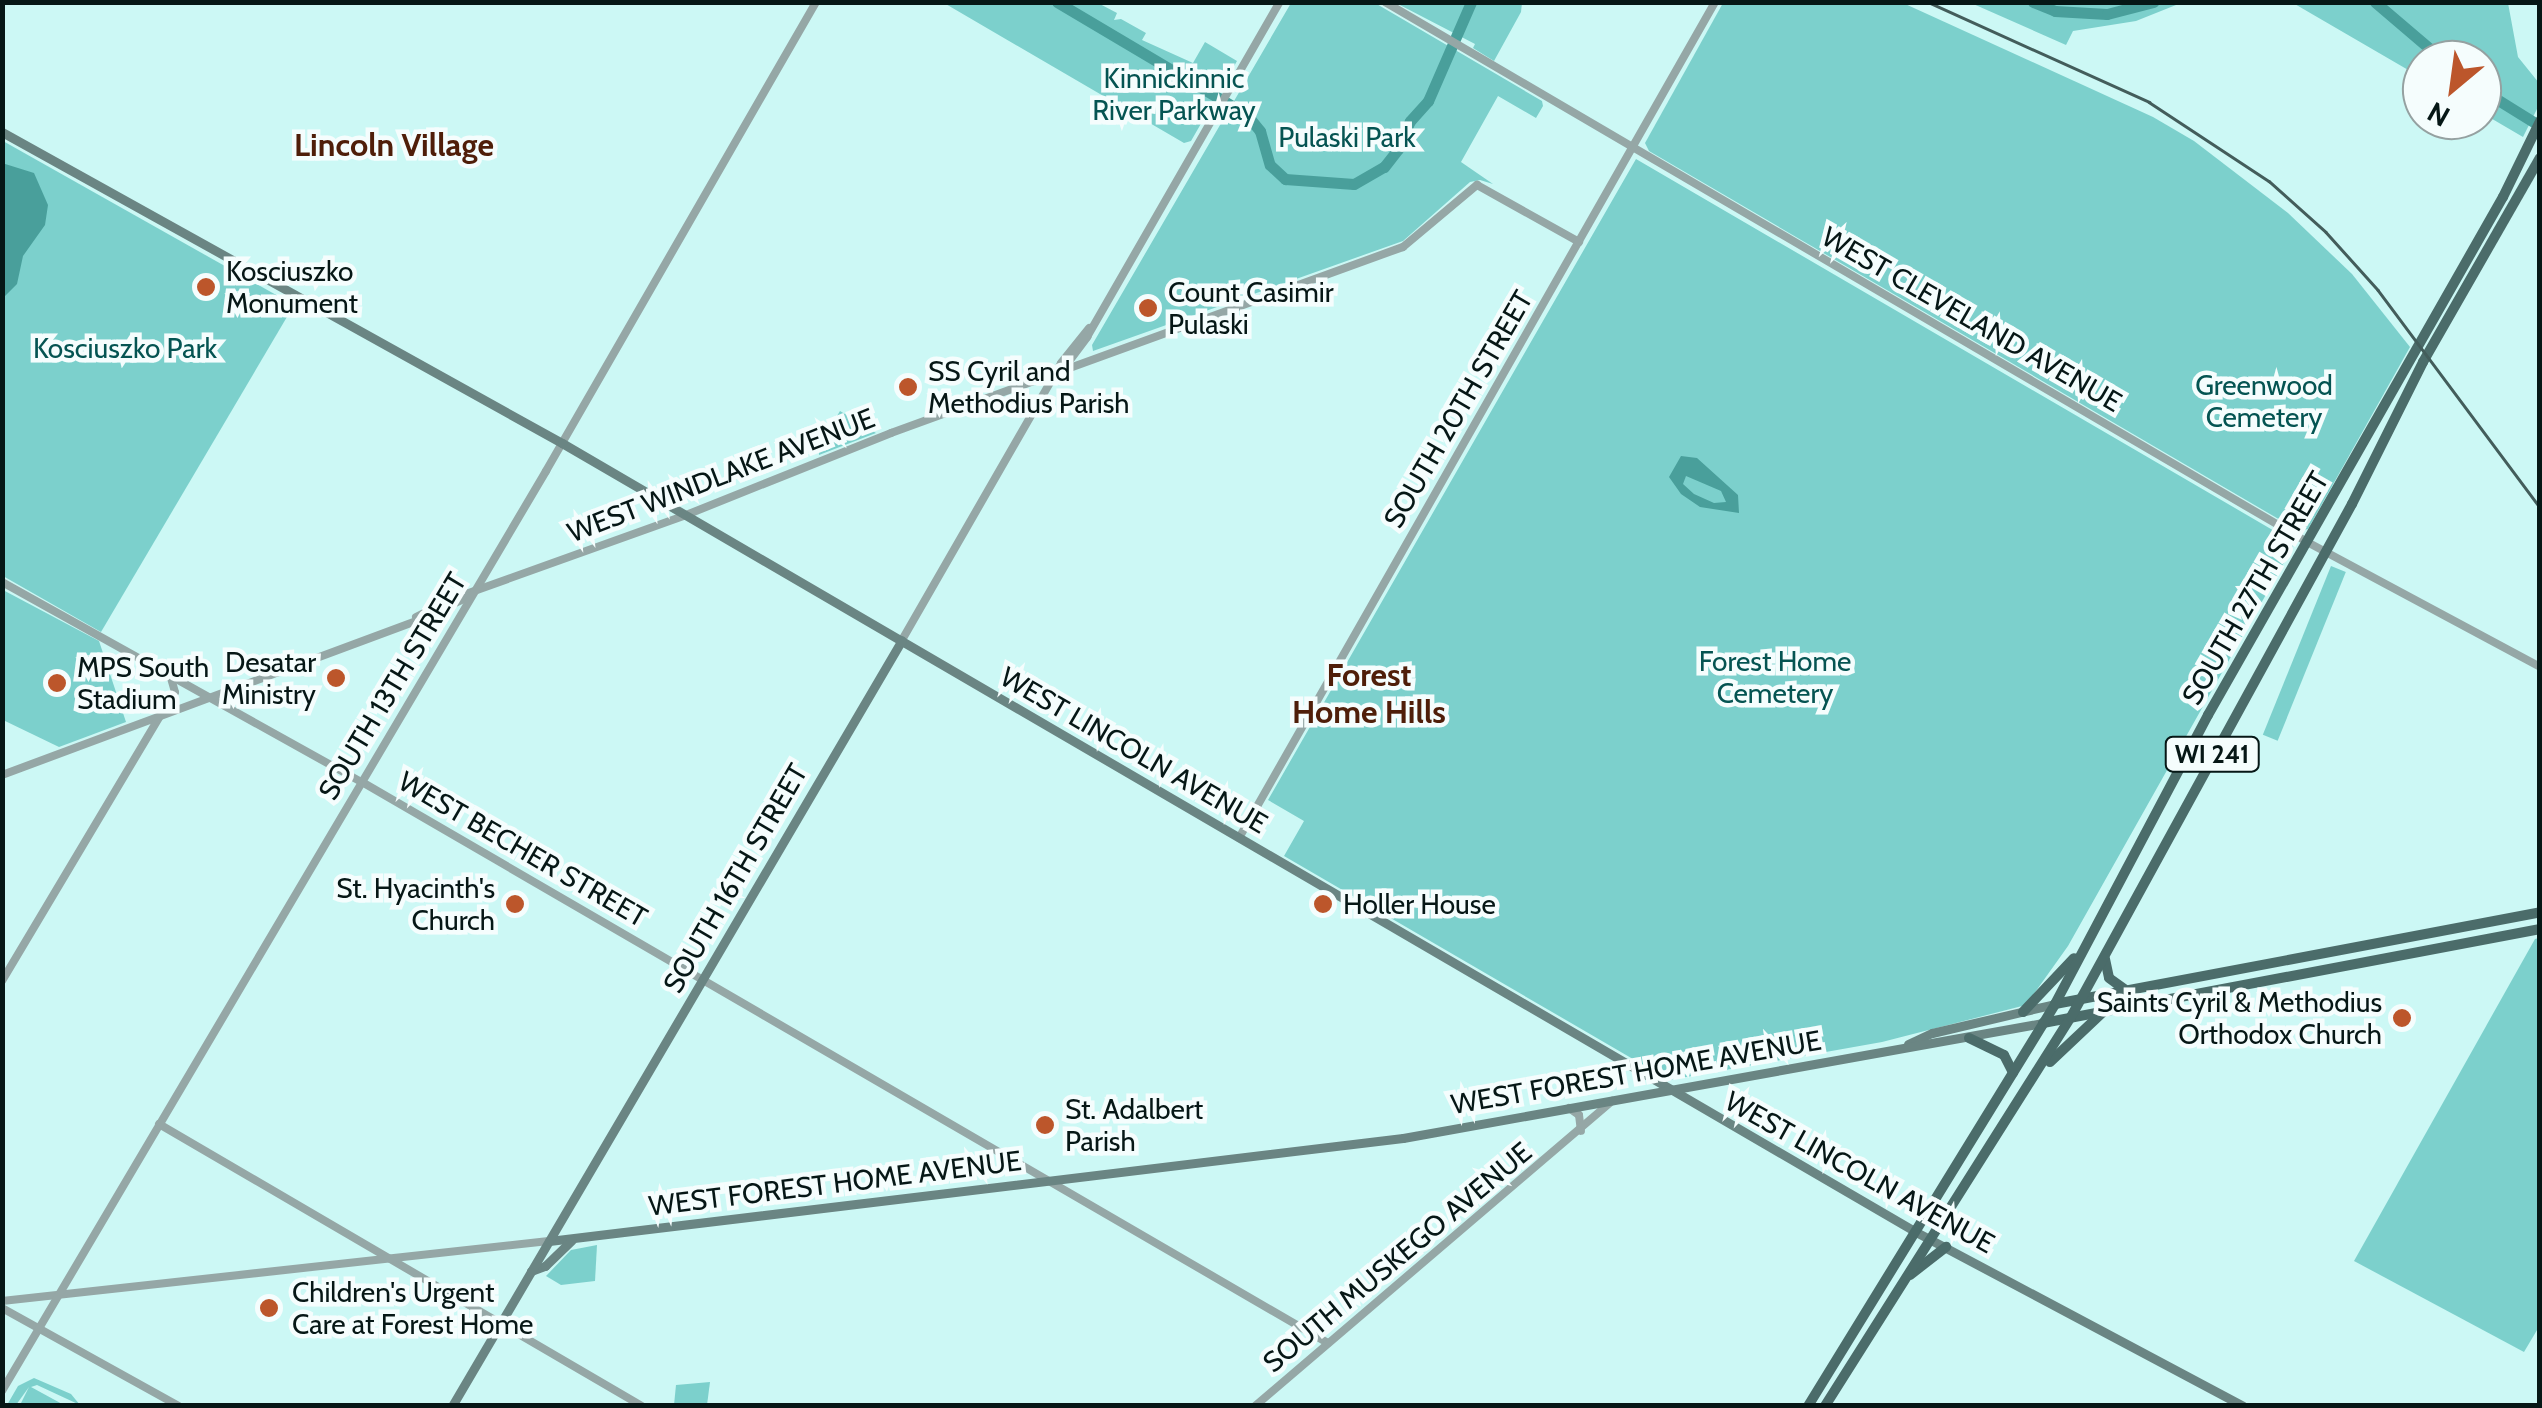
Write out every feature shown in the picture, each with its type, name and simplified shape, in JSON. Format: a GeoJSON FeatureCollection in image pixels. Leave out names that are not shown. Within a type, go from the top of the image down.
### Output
{"type":"FeatureCollection","features":[{"type":"Feature","properties":{"kind":"main road","name":"SOUTH 27TH STREET"},"geometry":{"type":"LineString","coordinates":[[1808,1406],[2054,1004],[2208,715],[2308,543],[2540,121]]}},
{"type":"Feature","properties":{"kind":"main road","name":"WEST LINCOLN AVENUE"},"geometry":{"type":"LineString","coordinates":[[2,132],[562,442],[1916,1232],[2244,1406]]}},
{"type":"Feature","properties":{"kind":"main road","name":"SOUTH 27TH STREET"},"geometry":{"type":"LineString","coordinates":[[1824,1406],[2071,1018],[2325,552],[2423,362],[2540,158]]}},
{"type":"Feature","properties":{"kind":"main road","name":"SOUTH 16TH STREET"},"geometry":{"type":"LineString","coordinates":[[452,1406],[902,640]]}},
{"type":"Feature","properties":{"kind":"main road","name":"WEST FOREST HOME AVENUE"},"geometry":{"type":"LineString","coordinates":[[1907,1045],[1932,1033],[2082,998],[2540,912]]}},
{"type":"Feature","properties":{"kind":"main road","name":"WEST FOREST HOME AVENUE"},"geometry":{"type":"LineString","coordinates":[[548,1240],[1398,1138],[1907,1045],[1968,1038],[2540,928]]}},
{"type":"Feature","properties":{"kind":"main road"},"geometry":{"type":"LineString","coordinates":[[2023,1012],[2088,942]]}},
{"type":"Feature","properties":{"kind":"main road"},"geometry":{"type":"LineString","coordinates":[[2104,959],[2110,978],[2125,989]]}},
{"type":"Feature","properties":{"kind":"main road"},"geometry":{"type":"LineString","coordinates":[[2038,1073],[2105,1011]]}},
{"type":"Feature","properties":{"kind":"main road"},"geometry":{"type":"LineString","coordinates":[[1968,1038],[2006,1057],[2013,1072]]}},
{"type":"Feature","properties":{"kind":"main road"},"geometry":{"type":"LineString","coordinates":[[531,1271],[545,1266],[574,1238]]}},
{"type":"Feature","properties":{"kind":"main road"},"geometry":{"type":"LineString","coordinates":[[1901,1281],[1946,1247]]}},
{"type":"Feature","properties":{"kind":"street","name":"SOUTH 13TH STREET"},"geometry":{"type":"LineString","coordinates":[[2,1390],[474,593],[816,2]]}},
{"type":"Feature","properties":{"kind":"street","name":"SOUTH 16TH STREET"},"geometry":{"type":"LineString","coordinates":[[902,640],[1056,373],[1090,326],[1280,2]]}},
{"type":"Feature","properties":{"kind":"street","name":"WEST CLEVELAND AVENUE"},"geometry":{"type":"LineString","coordinates":[[1385,2],[2308,543],[2540,668]]}},
{"type":"Feature","properties":{"kind":"street","name":"SOUTH 20TH STREET"},"geometry":{"type":"LineString","coordinates":[[1239,838],[1716,2]]}},
{"type":"Feature","properties":{"kind":"street","name":"WEST WINDLAKE AVENUE"},"geometry":{"type":"LineString","coordinates":[[2,774],[1056,373],[1403,247],[1477,186],[1579,242]]}},
{"type":"Feature","properties":{"kind":"street","name":"SOUTH 16TH STREET"},"geometry":{"type":"LineString","coordinates":[[1056,373],[1072,361],[1088,337],[1090,326]]}},
{"type":"Feature","properties":{"kind":"street"},"geometry":{"type":"LineString","coordinates":[[1088,337],[1088,349],[1097,358]]}},
{"type":"Feature","properties":{"kind":"street","name":"WEST BECHER STREET"},"geometry":{"type":"LineString","coordinates":[[2,582],[362,782],[1041,1180],[1328,1343]]}},
{"type":"Feature","properties":{"kind":"street"},"geometry":{"type":"LineString","coordinates":[[2,981],[163,714],[174,692],[168,674]]}},
{"type":"Feature","properties":{"kind":"street","name":"SOUTH MUSKEGO AVENUE"},"geometry":{"type":"LineString","coordinates":[[1254,1406],[1612,1101]]}},
{"type":"Feature","properties":{"kind":"street"},"geometry":{"type":"LineString","coordinates":[[1568,1108],[1580,1117],[1581,1130]]}},
{"type":"Feature","properties":{"kind":"street"},"geometry":{"type":"LineString","coordinates":[[159,1124],[642,1406]]}},
{"type":"Feature","properties":{"kind":"street","name":"WEST FOREST HOME AVENUE"},"geometry":{"type":"LineString","coordinates":[[2,1305],[59,1293],[548,1240]]}},
{"type":"Feature","properties":{"kind":"street"},"geometry":{"type":"LineString","coordinates":[[2,1305],[178,1406]]}},
{"type":"Feature","properties":{"kind":"green space"},"geometry":{"type":"Polygon","coordinates":[[[2181,2],[2136,21],[2073,31],[2066,45],[1971,3],[2181,2]]]}},
{"type":"Feature","properties":{"kind":"green space","name":"Kinnickinnic River Parkway"},"geometry":{"type":"Polygon","coordinates":[[[944,3],[1098,3],[1117,13],[1114,20],[1121,19],[1146,33],[1142,40],[1193,63],[1205,42],[1237,61],[1191,141],[1184,143],[944,3]]]}},
{"type":"Feature","properties":{"kind":"green space","name":"Pulaski Park"},"geometry":{"type":"Polygon","coordinates":[[[1291,3],[1375,3],[1542,101],[1543,106],[1536,118],[1498,96],[1461,162],[1493,184],[1470,182],[1403,241],[1093,351],[1092,345],[1291,3]]]}},
{"type":"Feature","properties":{"kind":"green space"},"geometry":{"type":"Polygon","coordinates":[[[1396,3],[1522,3],[1521,12],[1494,61],[1473,48],[1475,44],[1396,3]]]}},
{"type":"Feature","properties":{"kind":"green space","name":"Greenwood Cemetery"},"geometry":{"type":"Polygon","coordinates":[[[1723,3],[1903,3],[2153,117],[2194,141],[2288,213],[2352,274],[2410,347],[2308,529],[2299,531],[1649,151],[1645,143],[1723,3]]]}},
{"type":"Feature","properties":{"kind":"green space"},"geometry":{"type":"Polygon","coordinates":[[[2293,3],[2508,3],[2518,57],[2539,83],[2539,105],[2523,137],[2502,125],[2502,40],[2402,40],[2402,66],[2293,3]]]}},
{"type":"Feature","properties":{"kind":"green space","name":"Kosciuszko Park"},"geometry":{"type":"Polygon","coordinates":[[[3,141],[294,305],[101,632],[3,576],[3,141]]]}},
{"type":"Feature","properties":{"kind":"green space","name":"Forest Home Cemetery"},"geometry":{"type":"Polygon","coordinates":[[[1636,159],[2295,543],[2068,946],[2026,1005],[1882,1042],[1669,1080],[1284,856],[1304,821],[1268,800],[1636,159]]]}},
{"type":"Feature","properties":{"kind":"green space"},"geometry":{"type":"Polygon","coordinates":[[[840,411],[876,433],[819,455],[819,446],[840,411]]]}},
{"type":"Feature","properties":{"kind":"green space"},"geometry":{"type":"Polygon","coordinates":[[[2331,566],[2346,572],[2278,741],[2263,735],[2331,566]]]}},
{"type":"Feature","properties":{"kind":"green space","name":"MPS South Stadium"},"geometry":{"type":"Polygon","coordinates":[[[3,590],[99,641],[126,722],[59,747],[3,720],[3,590]]]}},
{"type":"Feature","properties":{"kind":"green space"},"geometry":{"type":"Polygon","coordinates":[[[2539,938],[2540,1325],[2524,1352],[2354,1261],[2539,938]]]}},
{"type":"Feature","properties":{"kind":"green space"},"geometry":{"type":"Polygon","coordinates":[[[597,1245],[595,1281],[561,1285],[546,1276],[571,1250],[597,1245]]]}},
{"type":"Feature","properties":{"kind":"green space"},"geometry":{"type":"Polygon","coordinates":[[[34,1378],[71,1394],[80,1405],[37,1385],[31,1387],[64,1405],[20,1405],[29,1387],[16,1405],[7,1405],[18,1386],[34,1378]]]}},
{"type":"Feature","properties":{"kind":"green space"},"geometry":{"type":"Polygon","coordinates":[[[710,1382],[707,1405],[674,1405],[676,1385],[710,1382]]]}},
{"type":"Feature","properties":{"kind":"shaded area"},"geometry":{"type":"Polygon","coordinates":[[[2,163],[34,173],[48,205],[45,225],[23,256],[17,284],[3,298],[2,163]]]}},
{"type":"Feature","properties":{"kind":"shaded area"},"geometry":{"type":"Polygon","coordinates":[[[1681,456],[1697,458],[1738,495],[1739,513],[1700,507],[1681,494],[1669,477],[1681,456]],[[1686,476],[1683,484],[1714,503],[1726,502],[1721,491],[1686,476]]]}},
{"type":"Feature","properties":{"kind":"waterway"},"geometry":{"type":"LineString","coordinates":[[1057,2],[1247,115],[1260,131],[1270,165],[1285,179],[1354,184],[1384,167],[1398,149],[1410,121],[1428,101],[1471,2]]}},
{"type":"Feature","properties":{"kind":"waterway"},"geometry":{"type":"LineString","coordinates":[[2033,2],[2055,11],[2107,14],[2153,2]]}},
{"type":"Feature","properties":{"kind":"waterway"},"geometry":{"type":"LineString","coordinates":[[2375,2],[2420,40]]}},
{"type":"Feature","properties":{"kind":"waterway"},"geometry":{"type":"LineString","coordinates":[[2502,102],[2540,126]]}},
{"type":"Feature","properties":{"kind":"railway"},"geometry":{"type":"LineString","coordinates":[[1928,2],[2149,102],[2269,181],[2326,232],[2378,290],[2540,507]]}},
{"type":"Feature","properties":{"kind":"place","name":"Kosciuszko Monument"},"geometry":{"type":"Point","coordinates":[206,287]}},
{"type":"Feature","properties":{"kind":"place","name":"Count Casimir Pulaski"},"geometry":{"type":"Point","coordinates":[1148,308]}},
{"type":"Feature","properties":{"kind":"place","name":"SS Cyril and Methodius Parish"},"geometry":{"type":"Point","coordinates":[908,387]}},
{"type":"Feature","properties":{"kind":"place","name":"Desatar Ministry"},"geometry":{"type":"Point","coordinates":[336,678]}},
{"type":"Feature","properties":{"kind":"place","name":"MPS South Stadium"},"geometry":{"type":"Point","coordinates":[57,683]}},
{"type":"Feature","properties":{"kind":"place","name":"St. Hyacinth's Church"},"geometry":{"type":"Point","coordinates":[515,904]}},
{"type":"Feature","properties":{"kind":"place","name":"Holler House"},"geometry":{"type":"Point","coordinates":[1323,904]}},
{"type":"Feature","properties":{"kind":"place","name":"Saints Cyril & Methodius Orthodox Church"},"geometry":{"type":"Point","coordinates":[2402,1018]}},
{"type":"Feature","properties":{"kind":"place","name":"St. Adalbert Parish"},"geometry":{"type":"Point","coordinates":[1045,1125]}},
{"type":"Feature","properties":{"kind":"place","name":"Children's Urgent Care at Forest Home"},"geometry":{"type":"Point","coordinates":[269,1308]}},
{"type":"Feature","properties":{"kind":"district","name":"Lincoln Village"},"geometry":{"type":"Point","coordinates":[394,145]}},
{"type":"Feature","properties":{"kind":"district","name":"Forest Home Hills"},"geometry":{"type":"Point","coordinates":[1369,694]}}]}
